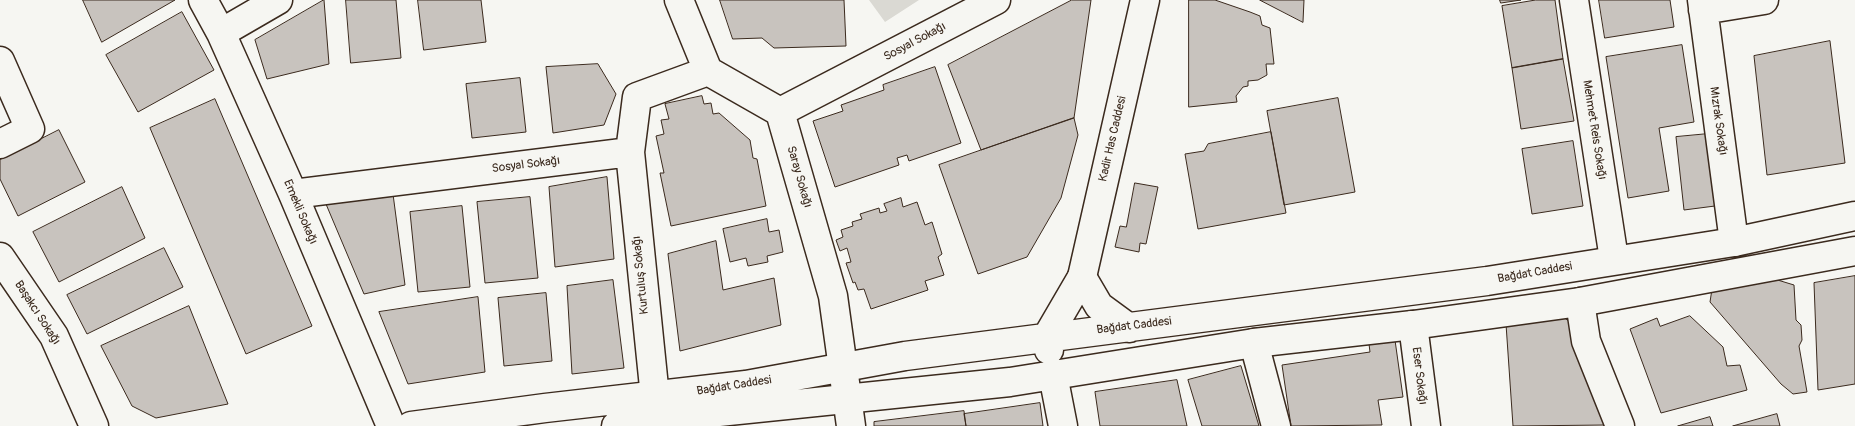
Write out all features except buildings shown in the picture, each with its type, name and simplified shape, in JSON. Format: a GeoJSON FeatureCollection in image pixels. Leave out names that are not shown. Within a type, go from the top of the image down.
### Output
{"type":"FeatureCollection","features":[{"type":"Feature","properties":{"kind":"street","name":"Emekli Sokağı"},"geometry":{"type":"LineString","coordinates":[[203,0],[221,33],[293,194],[391,426]]}},
{"type":"Feature","properties":{"kind":"street"},"geometry":{"type":"LineString","coordinates":[[221,33],[278,0]]}},
{"type":"Feature","properties":{"kind":"street"},"geometry":{"type":"LineString","coordinates":[[679,0],[708,71],[780,112]]}},
{"type":"Feature","properties":{"kind":"street","name":"Sosyal Sokağı"},"geometry":{"type":"LineString","coordinates":[[780,112],[996,0]]}},
{"type":"Feature","properties":{"kind":"street","name":"Kadir Has Caddesi"},"geometry":{"type":"LineString","coordinates":[[1047,337],[1082,277],[1145,0]]}},
{"type":"Feature","properties":{"kind":"street","name":"Mehmet Reis Sokağı"},"geometry":{"type":"LineString","coordinates":[[1574,0],[1614,259]]}},
{"type":"Feature","properties":{"kind":"street"},"geometry":{"type":"LineString","coordinates":[[1702,5],[1764,0]]}},
{"type":"Feature","properties":{"kind":"street","name":"Mızrak Sokağı"},"geometry":{"type":"LineString","coordinates":[[1702,5],[1734,242]]}},
{"type":"Feature","properties":{"kind":"street"},"geometry":{"type":"LineString","coordinates":[[0,61],[30,128],[0,144]]}},
{"type":"Feature","properties":{"kind":"street"},"geometry":{"type":"LineString","coordinates":[[630,152],[637,97],[708,71]]}},
{"type":"Feature","properties":{"kind":"street","name":"Saray Sokağı"},"geometry":{"type":"LineString","coordinates":[[780,112],[833,296],[841,367],[851,426]]}},
{"type":"Feature","properties":{"kind":"street","name":"Sosyal Sokağı"},"geometry":{"type":"LineString","coordinates":[[293,194],[630,152]]}},
{"type":"Feature","properties":{"kind":"street","name":"Kurtuluş Sokağı"},"geometry":{"type":"LineString","coordinates":[[630,152],[655,397]]}},
{"type":"Feature","properties":{"kind":"street","name":"Bağdat Caddesi"},"geometry":{"type":"LineString","coordinates":[[411,426],[546,408],[746,386],[841,367],[1047,337],[1487,281],[1614,259],[1734,242],[1855,216]]}},
{"type":"Feature","properties":{"kind":"street","name":"Bağdat Caddesi"},"geometry":{"type":"LineString","coordinates":[[616,426],[701,420],[847,398],[1010,382],[1254,343],[1413,326],[1580,302],[1855,251]]}},
{"type":"Feature","properties":{"kind":"street","name":"Başakcı Sokağı"},"geometry":{"type":"LineString","coordinates":[[0,258],[54,336],[94,426]]}},
{"type":"Feature","properties":{"kind":"street"},"geometry":{"type":"LineString","coordinates":[[1082,277],[1099,306],[1129,328]]}},
{"type":"Feature","properties":{"kind":"street"},"geometry":{"type":"LineString","coordinates":[[1580,302],[1586,342],[1620,426]]}},
{"type":"Feature","properties":{"kind":"street","name":"Eser Sokağı"},"geometry":{"type":"LineString","coordinates":[[1413,326],[1426,426]]}},
{"type":"Feature","properties":{"kind":"street"},"geometry":{"type":"LineString","coordinates":[[1047,337],[1064,426]]}},
{"type":"Feature","properties":{"kind":"street"},"geometry":{"type":"LineString","coordinates":[[1254,343],[1276,426]]}},
{"type":"Feature","properties":{"kind":"shaded area"},"geometry":{"type":"Polygon","coordinates":[[[869,0],[919,0],[885,22],[869,0]]]}}]}
